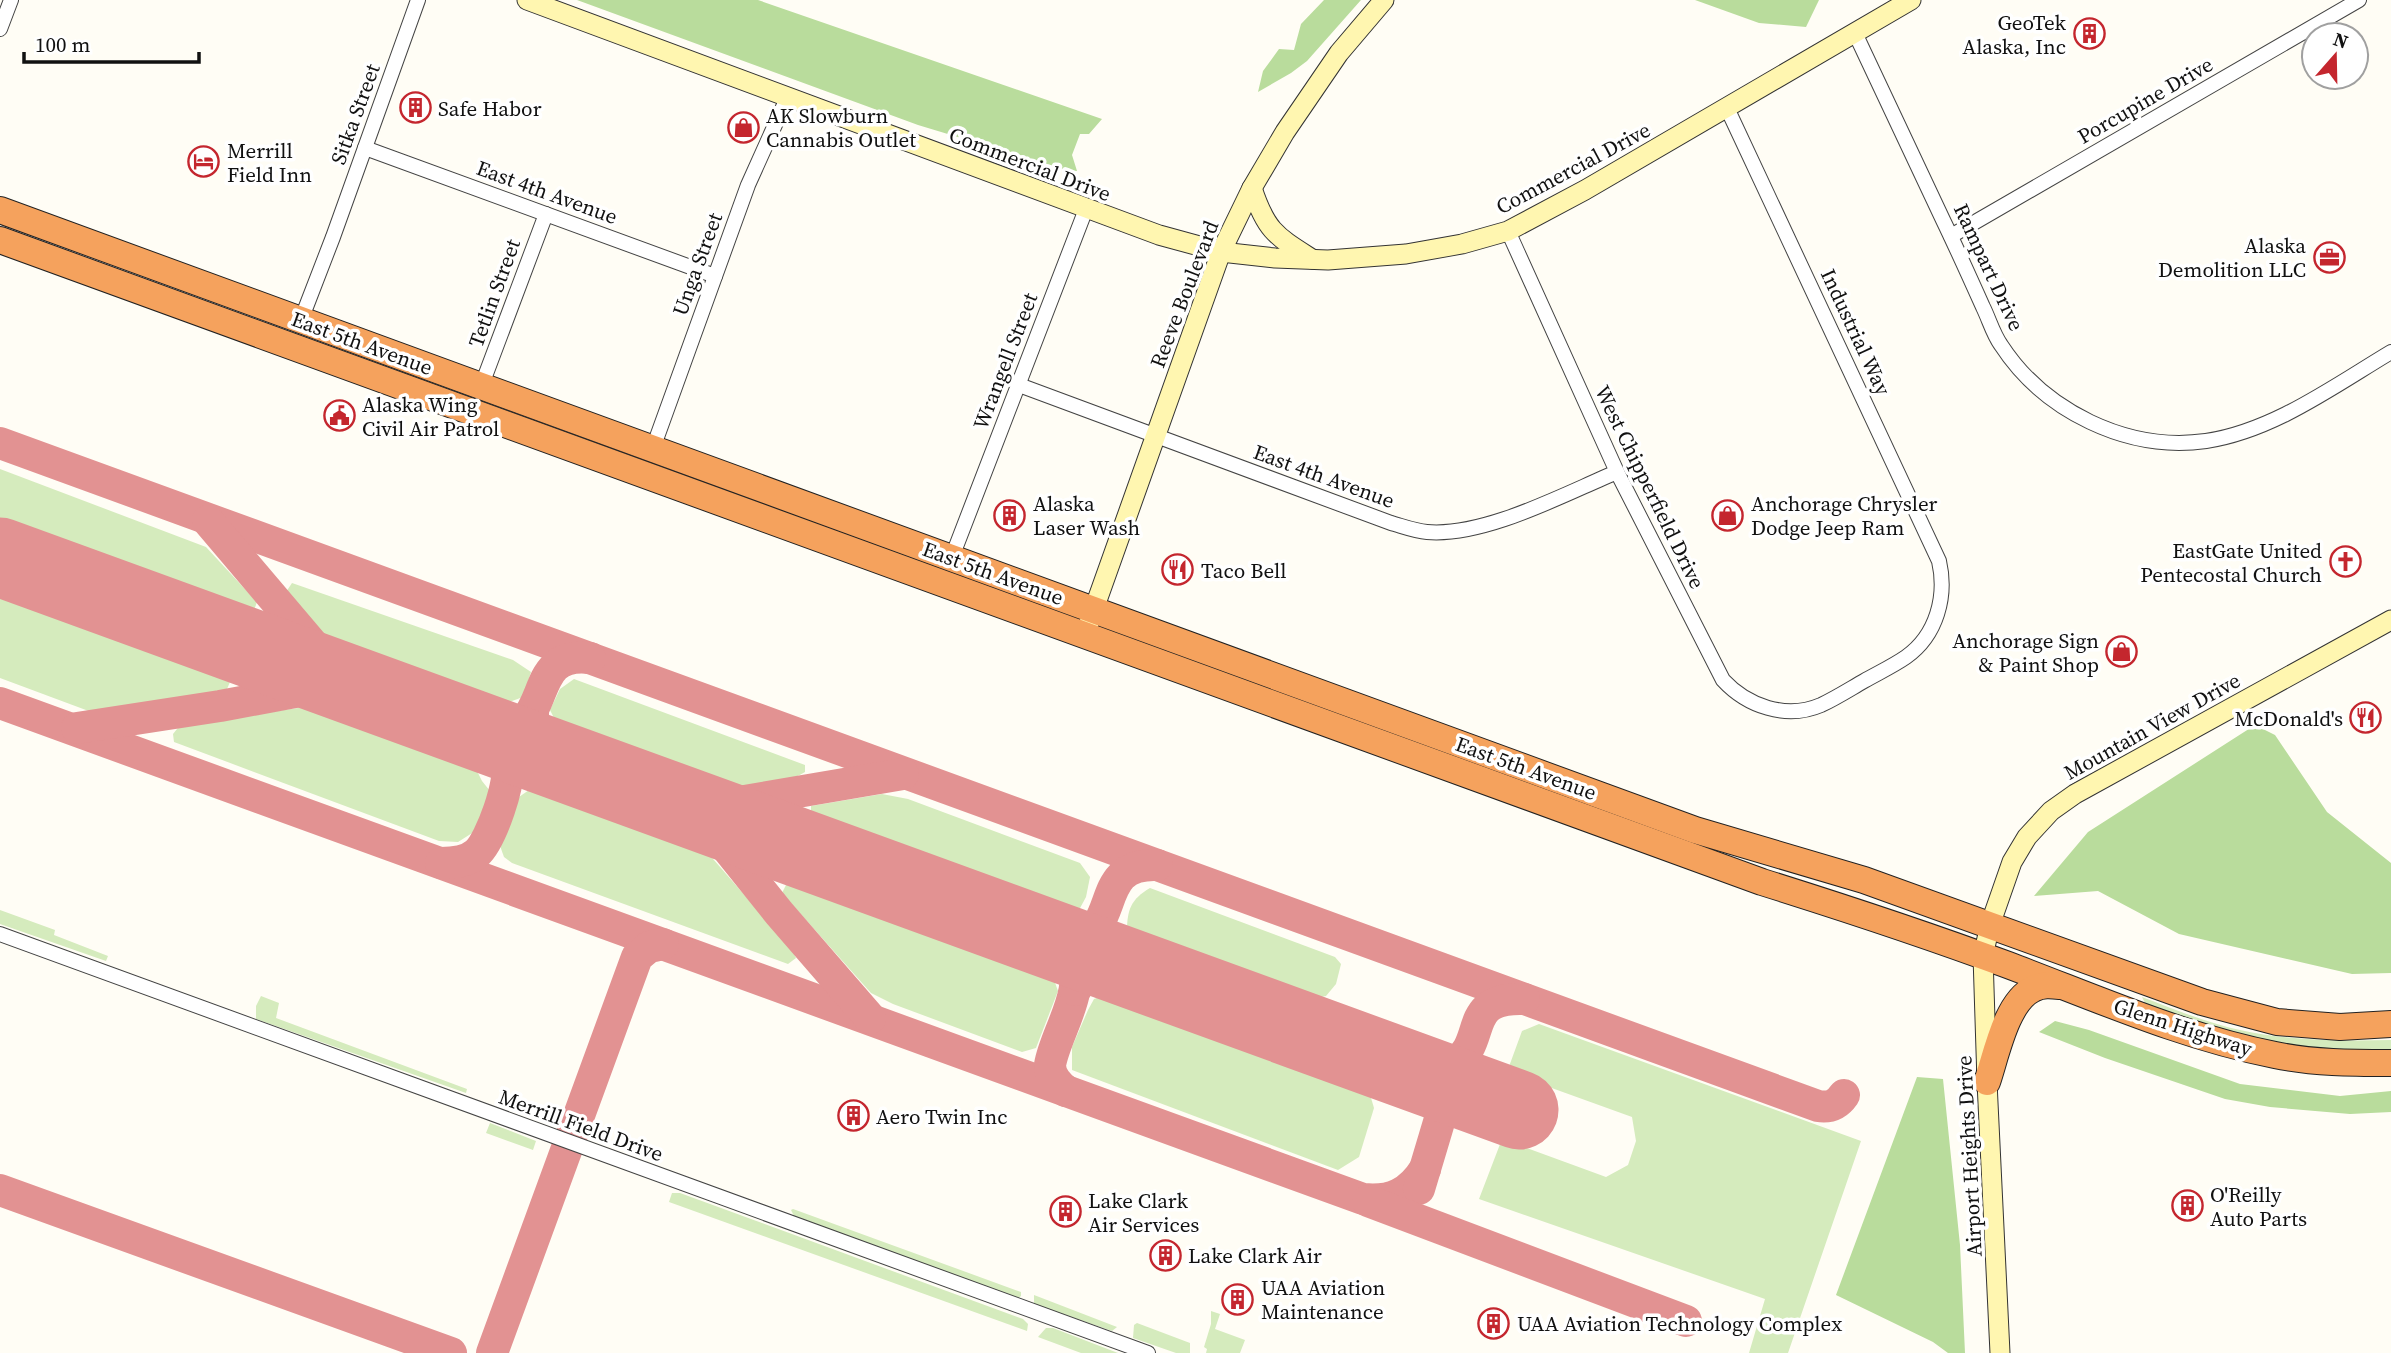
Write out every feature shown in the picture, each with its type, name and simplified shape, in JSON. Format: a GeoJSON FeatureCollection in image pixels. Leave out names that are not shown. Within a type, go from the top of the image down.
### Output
{"type":"FeatureCollection","features":[{"type":"Feature","properties":{"kind":"highway","name":"East 5th Avenue"},"geometry":{"type":"LineString","coordinates":[[0,210],[952,557],[1089,622],[1762,882],[1983,956]]}},
{"type":"Feature","properties":{"kind":"highway","name":"East 5th Avenue"},"geometry":{"type":"LineString","coordinates":[[0,240],[1089,622],[1695,830],[1864,880],[1990,925]]}},
{"type":"Feature","properties":{"kind":"highway","name":"Glenn Highway"},"geometry":{"type":"LineString","coordinates":[[1990,925],[2202,1002],[2277,1022],[2340,1027],[2391,1024]]}},
{"type":"Feature","properties":{"kind":"highway","name":"Glenn Highway"},"geometry":{"type":"LineString","coordinates":[[1983,956],[2219,1042],[2277,1056],[2343,1063],[2391,1063]]}},
{"type":"Feature","properties":{"kind":"highway"},"geometry":{"type":"LineString","coordinates":[[1987,1083],[2015,1006],[2035,988],[2047,985],[2064,986]]}},
{"type":"Feature","properties":{"kind":"street"},"geometry":{"type":"LineString","coordinates":[[0,29],[10,0]]}},
{"type":"Feature","properties":{"kind":"street","name":"Sitka Street"},"geometry":{"type":"LineString","coordinates":[[301,320],[418,0]]}},
{"type":"Feature","properties":{"kind":"street","name":"Commercial Drive"},"geometry":{"type":"LineString","coordinates":[[527,0],[1159,235],[1222,252],[1313,260],[1406,254],[1508,232],[1911,0]]}},
{"type":"Feature","properties":{"kind":"street","name":"Reeve Boulevard"},"geometry":{"type":"LineString","coordinates":[[1089,622],[1222,252],[1252,188],[1285,132],[1339,53],[1384,0]]}},
{"type":"Feature","properties":{"kind":"street","name":"Porcupine Drive"},"geometry":{"type":"LineString","coordinates":[[1951,236],[2359,0]]}},
{"type":"Feature","properties":{"kind":"street","name":"Rampart Drive"},"geometry":{"type":"LineString","coordinates":[[1855,33],[2000,344],[2043,392],[2071,412],[2106,429],[2141,440],[2176,443],[2207,441],[2237,433],[2299,407],[2391,352]]}},
{"type":"Feature","properties":{"kind":"street","name":"Unga Street"},"geometry":{"type":"LineString","coordinates":[[653,448],[748,185],[788,96]]}},
{"type":"Feature","properties":{"kind":"street","name":"Industrial Way"},"geometry":{"type":"LineString","coordinates":[[1727,108],[1935,549],[1942,575],[1941,602],[1937,617],[1925,639],[1906,658],[1819,706],[1800,710]]}},
{"type":"Feature","properties":{"kind":"street","name":"East 4th Avenue"},"geometry":{"type":"LineString","coordinates":[[365,148],[715,276]]}},
{"type":"Feature","properties":{"kind":"street"},"geometry":{"type":"LineString","coordinates":[[1252,188],[1259,209],[1276,236],[1313,260]]}},
{"type":"Feature","properties":{"kind":"street","name":"Wrangell Street"},"geometry":{"type":"LineString","coordinates":[[952,557],[1086,209]]}},
{"type":"Feature","properties":{"kind":"street","name":"Tetlin Street"},"geometry":{"type":"LineString","coordinates":[[481,387],[546,214]]}},
{"type":"Feature","properties":{"kind":"street","name":"West Chipperfield Drive"},"geometry":{"type":"LineString","coordinates":[[1508,232],[1618,472],[1723,680],[1732,690],[1759,706],[1775,710],[1800,710]]}},
{"type":"Feature","properties":{"kind":"street","name":"East 4th Avenue"},"geometry":{"type":"LineString","coordinates":[[1019,385],[1391,523],[1427,532],[1461,530],[1501,520],[1618,472]]}},
{"type":"Feature","properties":{"kind":"street","name":"Mountain View Drive"},"geometry":{"type":"LineString","coordinates":[[1983,956],[1990,925],[2012,862],[2027,837],[2051,811],[2075,793],[2391,620]]}},
{"type":"Feature","properties":{"kind":"street","name":"Merrill Field Drive"},"geometry":{"type":"LineString","coordinates":[[0,934],[1148,1353]]}},
{"type":"Feature","properties":{"kind":"street","name":"Airport Heights Drive"},"geometry":{"type":"LineString","coordinates":[[1983,956],[2000,1353]]}},
{"type":"Feature","properties":{"kind":"green space"},"geometry":{"type":"Polygon","coordinates":[[[577,0],[758,0],[1102,119],[1089,134],[1080,134],[1072,155],[1077,171],[1067,170],[918,125],[577,0]]]}},
{"type":"Feature","properties":{"kind":"green space"},"geometry":{"type":"Polygon","coordinates":[[[1324,0],[1361,0],[1307,61],[1258,92],[1263,71],[1279,49],[1294,50],[1301,24],[1324,0]]]}},
{"type":"Feature","properties":{"kind":"green space"},"geometry":{"type":"Polygon","coordinates":[[[1695,0],[1819,0],[1806,27],[1759,23],[1695,0]]]}},
{"type":"Feature","properties":{"kind":"green space"},"geometry":{"type":"Polygon","coordinates":[[[0,469],[206,547],[257,602],[253,613],[0,520],[0,469]]]}},
{"type":"Feature","properties":{"kind":"green space"},"geometry":{"type":"Polygon","coordinates":[[[292,583],[513,660],[531,672],[523,697],[501,705],[331,642],[286,592],[292,583]]]}},
{"type":"Feature","properties":{"kind":"green space"},"geometry":{"type":"Polygon","coordinates":[[[0,593],[224,677],[230,682],[227,689],[116,713],[94,713],[0,678],[0,593]]]}},
{"type":"Feature","properties":{"kind":"green space"},"geometry":{"type":"Polygon","coordinates":[[[574,679],[805,765],[805,772],[777,782],[723,787],[558,726],[550,710],[560,689],[574,679]]]}},
{"type":"Feature","properties":{"kind":"green space"},"geometry":{"type":"Polygon","coordinates":[[[313,706],[476,769],[490,791],[477,830],[458,842],[439,841],[174,742],[173,734],[181,724],[313,706]]]}},
{"type":"Feature","properties":{"kind":"green space"},"geometry":{"type":"Polygon","coordinates":[[[2255,725],[2275,735],[2327,812],[2391,863],[2391,973],[2352,974],[2179,934],[2098,891],[2034,896],[2088,832],[2255,725]]]}},
{"type":"Feature","properties":{"kind":"green space"},"geometry":{"type":"Polygon","coordinates":[[[532,788],[707,852],[793,951],[796,958],[788,964],[512,863],[504,857],[499,843],[516,799],[532,788]]]}},
{"type":"Feature","properties":{"kind":"green space"},"geometry":{"type":"Polygon","coordinates":[[[882,794],[908,799],[1080,863],[1090,877],[1086,897],[1079,910],[1068,912],[811,815],[811,806],[882,794]]]}},
{"type":"Feature","properties":{"kind":"green space"},"geometry":{"type":"Polygon","coordinates":[[[788,881],[1053,977],[1058,991],[1036,1048],[1022,1052],[893,1004],[871,993],[782,893],[788,881]]]}},
{"type":"Feature","properties":{"kind":"green space"},"geometry":{"type":"Polygon","coordinates":[[[1150,888],[1335,957],[1341,964],[1336,984],[1326,996],[1311,999],[1138,939],[1127,931],[1129,911],[1138,896],[1150,888]]]}},
{"type":"Feature","properties":{"kind":"green space"},"geometry":{"type":"Polygon","coordinates":[[[0,910],[55,930],[54,935],[108,956],[106,961],[0,924],[0,910]]]}},
{"type":"Feature","properties":{"kind":"green space"},"geometry":{"type":"Polygon","coordinates":[[[1110,993],[1369,1091],[1374,1108],[1359,1157],[1338,1170],[1072,1070],[1072,1047],[1088,1010],[1094,999],[1110,993]]]}},
{"type":"Feature","properties":{"kind":"green space"},"geometry":{"type":"Polygon","coordinates":[[[261,996],[279,1003],[276,1018],[467,1089],[466,1093],[256,1019],[256,1006],[261,996]]]}},
{"type":"Feature","properties":{"kind":"green space"},"geometry":{"type":"Polygon","coordinates":[[[2142,997],[2215,1024],[2259,1034],[2315,1040],[2391,1040],[2391,1052],[2330,1051],[2266,1041],[2173,1014],[2145,1003],[2142,997]]]}},
{"type":"Feature","properties":{"kind":"green space"},"geometry":{"type":"Polygon","coordinates":[[[2055,1021],[2089,1030],[2240,1084],[2340,1096],[2391,1091],[2391,1112],[2350,1114],[2270,1107],[2225,1099],[2039,1032],[2055,1021]]]}},
{"type":"Feature","properties":{"kind":"green space"},"geometry":{"type":"Polygon","coordinates":[[[1539,1024],[1861,1141],[1788,1353],[1749,1353],[1765,1299],[1479,1199],[1502,1139],[1606,1177],[1628,1165],[1636,1141],[1632,1117],[1507,1072],[1522,1031],[1539,1024]]]}},
{"type":"Feature","properties":{"kind":"green space"},"geometry":{"type":"Polygon","coordinates":[[[1917,1077],[1943,1079],[1960,1245],[1965,1353],[1948,1353],[1933,1342],[1836,1295],[1917,1077]]]}},
{"type":"Feature","properties":{"kind":"green space"},"geometry":{"type":"Polygon","coordinates":[[[490,1123],[536,1141],[533,1150],[486,1133],[490,1123]]]}},
{"type":"Feature","properties":{"kind":"green space"},"geometry":{"type":"Polygon","coordinates":[[[672,1193],[680,1193],[1023,1319],[1028,1324],[1027,1331],[669,1202],[672,1193]]]}},
{"type":"Feature","properties":{"kind":"green space"},"geometry":{"type":"Polygon","coordinates":[[[791,1210],[1021,1292],[1021,1296],[1017,1299],[794,1216],[791,1210]]]}},
{"type":"Feature","properties":{"kind":"green space"},"geometry":{"type":"Polygon","coordinates":[[[1034,1295],[1117,1327],[1112,1331],[1034,1304],[1034,1295]]]}},
{"type":"Feature","properties":{"kind":"green space"},"geometry":{"type":"Polygon","coordinates":[[[1211,1311],[1220,1314],[1215,1329],[1245,1340],[1240,1353],[1206,1353],[1207,1349],[1204,1347],[1211,1324],[1211,1311]]]}},
{"type":"Feature","properties":{"kind":"green space"},"geometry":{"type":"Polygon","coordinates":[[[1137,1323],[1190,1343],[1190,1353],[1176,1353],[1133,1338],[1134,1325],[1137,1323]]]}},
{"type":"Feature","properties":{"kind":"green space"},"geometry":{"type":"Polygon","coordinates":[[[1046,1328],[1053,1328],[1118,1353],[1081,1353],[1038,1337],[1046,1328]]]}},
{"type":"Feature","properties":{"kind":"taxiway"},"geometry":{"type":"LineString","coordinates":[[0,443],[1818,1106],[1833,1105],[1844,1095]]}},
{"type":"Feature","properties":{"kind":"taxiway"},"geometry":{"type":"LineString","coordinates":[[208,521],[332,667],[365,690]]}},
{"type":"Feature","properties":{"kind":"taxiway"},"geometry":{"type":"LineString","coordinates":[[483,733],[507,731],[523,722],[533,709],[554,667],[568,659],[590,658]]}},
{"type":"Feature","properties":{"kind":"taxiway"},"geometry":{"type":"LineString","coordinates":[[77,728],[322,687],[366,690]]}},
{"type":"Feature","properties":{"kind":"taxiway"},"geometry":{"type":"LineString","coordinates":[[0,703],[1363,1199],[1382,1199],[1399,1194],[1413,1184],[1425,1169]]}},
{"type":"Feature","properties":{"kind":"taxiway"},"geometry":{"type":"LineString","coordinates":[[533,710],[534,727],[539,741],[563,762]]}},
{"type":"Feature","properties":{"kind":"taxiway"},"geometry":{"type":"LineString","coordinates":[[441,863],[460,861],[477,853],[483,846],[499,810],[508,771],[507,762],[498,746],[483,733]]}},
{"type":"Feature","properties":{"kind":"taxiway"},"geometry":{"type":"LineString","coordinates":[[677,803],[715,806],[903,774]]}},
{"type":"Feature","properties":{"kind":"taxiway"},"geometry":{"type":"LineString","coordinates":[[676,803],[710,827],[779,913],[870,1018]]}},
{"type":"Feature","properties":{"kind":"taxiway"},"geometry":{"type":"LineString","coordinates":[[1046,938],[1075,939],[1092,931],[1124,874],[1137,867],[1157,865]]}},
{"type":"Feature","properties":{"kind":"taxiway"},"geometry":{"type":"LineString","coordinates":[[1046,938],[1066,952],[1074,967],[1076,980],[1070,1009],[1050,1065],[1055,1080],[1066,1091]]}},
{"type":"Feature","properties":{"kind":"taxiway"},"geometry":{"type":"LineString","coordinates":[[492,1353],[637,957],[649,947],[663,944]]}},
{"type":"Feature","properties":{"kind":"taxiway"},"geometry":{"type":"LineString","coordinates":[[1075,990],[1085,978],[1097,971],[1126,967]]}},
{"type":"Feature","properties":{"kind":"taxiway"},"geometry":{"type":"LineString","coordinates":[[1413,1072],[1440,1069],[1455,1063],[1465,1054],[1478,1022],[1491,1005],[1504,1000],[1524,999]]}},
{"type":"Feature","properties":{"kind":"taxiway"},"geometry":{"type":"LineString","coordinates":[[1413,1072],[1433,1093],[1442,1112],[1419,1189]]}},
{"type":"Feature","properties":{"kind":"taxiway"},"geometry":{"type":"LineString","coordinates":[[0,1190],[451,1353]]}},
{"type":"Feature","properties":{"kind":"taxiway"},"geometry":{"type":"LineString","coordinates":[[1368,1201],[1686,1321]]}},
{"type":"Feature","properties":{"kind":"runway"},"geometry":{"type":"LineString","coordinates":[[0,557],[1519,1110]]}},
{"type":"Feature","properties":{"kind":"place","name":"GeoTek Alaska, Inc"},"geometry":{"type":"Point","coordinates":[2089,34]}},
{"type":"Feature","properties":{"kind":"place","name":"Safe Habor"},"geometry":{"type":"Point","coordinates":[415,108]}},
{"type":"Feature","properties":{"kind":"place","name":"AK Slowburn Cannabis Outlet"},"geometry":{"type":"Point","coordinates":[743,127]}},
{"type":"Feature","properties":{"kind":"place","name":"Merrill Field Inn"},"geometry":{"type":"Point","coordinates":[204,162]}},
{"type":"Feature","properties":{"kind":"place","name":"Alaska Demolition LLC"},"geometry":{"type":"Point","coordinates":[2329,257]}},
{"type":"Feature","properties":{"kind":"place","name":"Alaska Wing Civil Air Patrol"},"geometry":{"type":"Point","coordinates":[339,416]}},
{"type":"Feature","properties":{"kind":"place","name":"Alaska Laser Wash"},"geometry":{"type":"Point","coordinates":[1010,515]}},
{"type":"Feature","properties":{"kind":"place","name":"Anchorage Chrysler Dodge Jeep Ram"},"geometry":{"type":"Point","coordinates":[1728,515]}},
{"type":"Feature","properties":{"kind":"place","name":"EastGate United Pentecostal Church"},"geometry":{"type":"Point","coordinates":[2345,562]}},
{"type":"Feature","properties":{"kind":"place","name":"Taco Bell"},"geometry":{"type":"Point","coordinates":[1178,570]}},
{"type":"Feature","properties":{"kind":"place","name":"Anchorage Sign & Paint Shop"},"geometry":{"type":"Point","coordinates":[2122,652]}},
{"type":"Feature","properties":{"kind":"place","name":"McDonald's"},"geometry":{"type":"Point","coordinates":[2366,718]}},
{"type":"Feature","properties":{"kind":"place","name":"Aero Twin Inc"},"geometry":{"type":"Point","coordinates":[853,1116]}},
{"type":"Feature","properties":{"kind":"place","name":"O'Reilly Auto Parts"},"geometry":{"type":"Point","coordinates":[2187,1206]}},
{"type":"Feature","properties":{"kind":"place","name":"Lake Clark Air Services"},"geometry":{"type":"Point","coordinates":[1065,1212]}},
{"type":"Feature","properties":{"kind":"place","name":"Lake Clark Air"},"geometry":{"type":"Point","coordinates":[1165,1255]}},
{"type":"Feature","properties":{"kind":"place","name":"UAA Aviation Maintenance"},"geometry":{"type":"Point","coordinates":[1238,1299]}},
{"type":"Feature","properties":{"kind":"place","name":"UAA Aviation Technology Complex"},"geometry":{"type":"Point","coordinates":[1494,1323]}}]}
